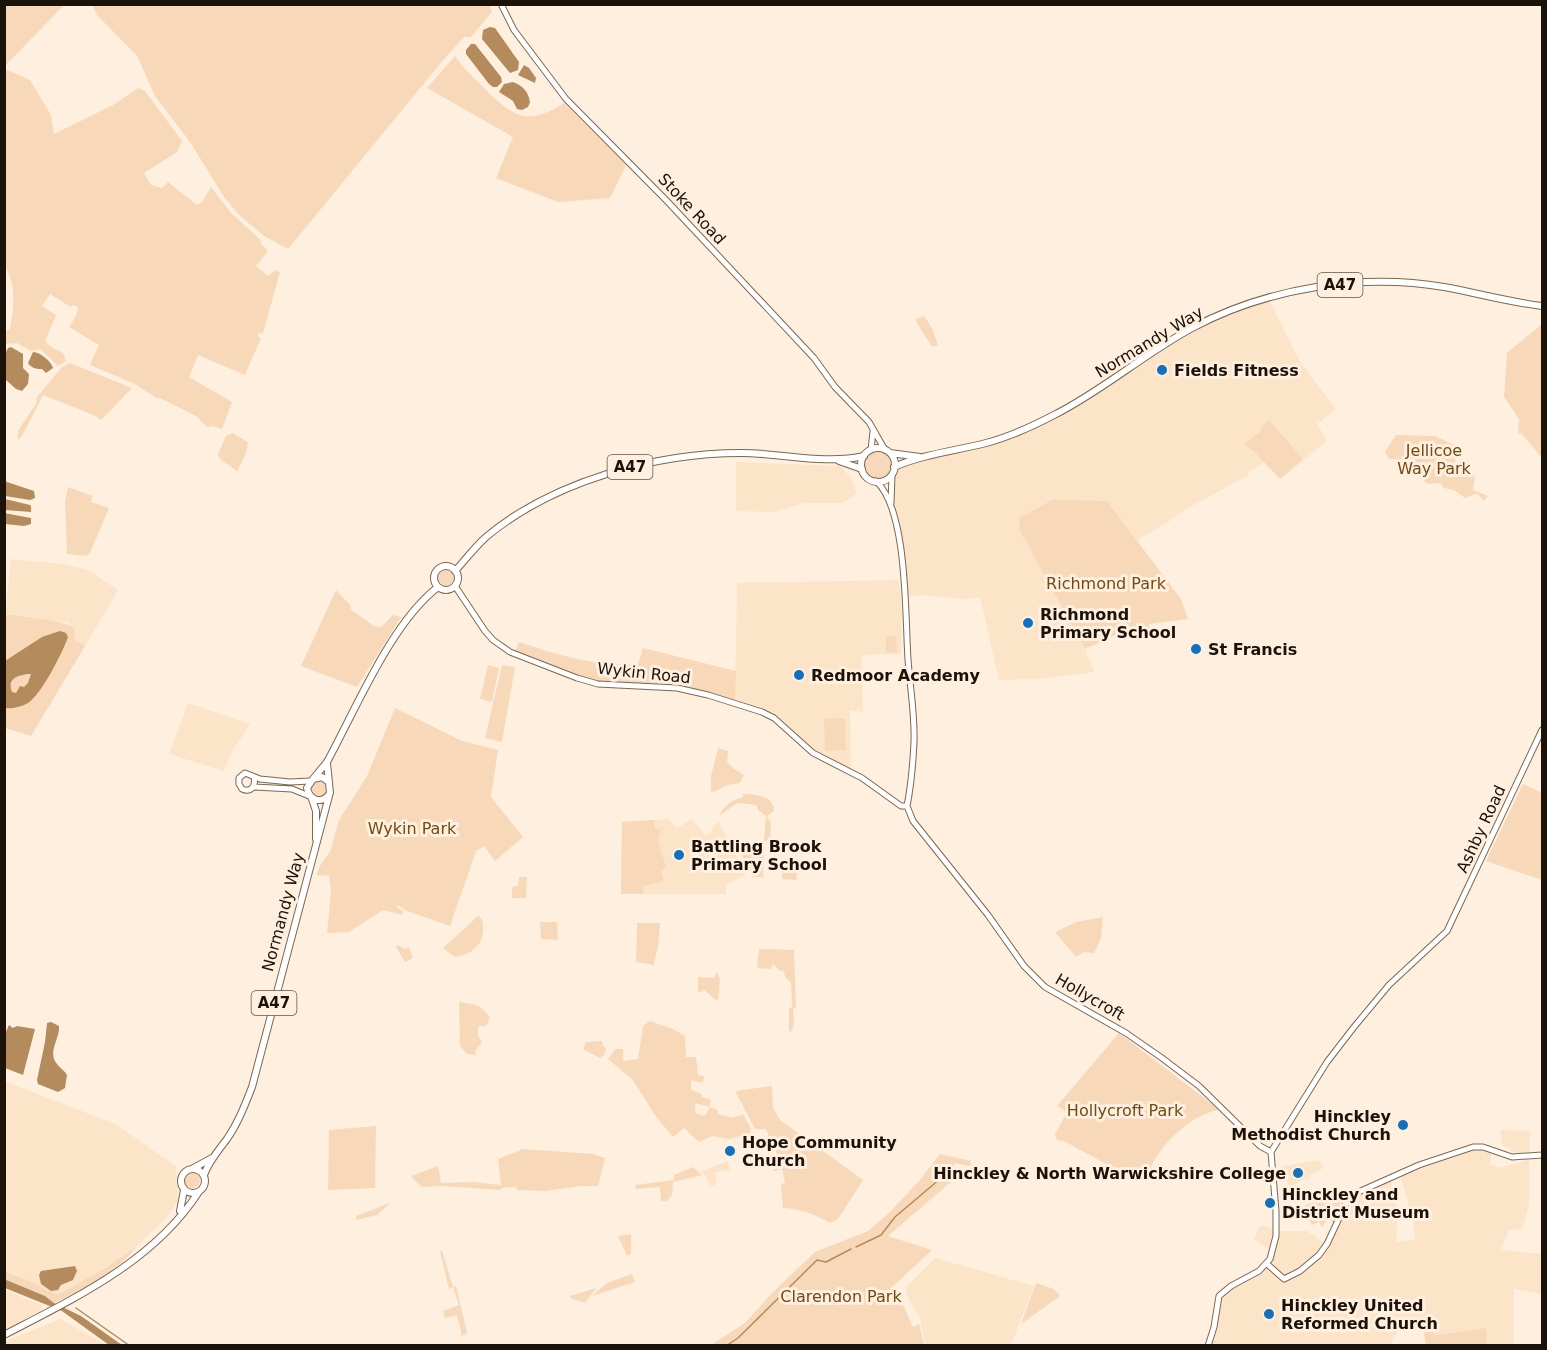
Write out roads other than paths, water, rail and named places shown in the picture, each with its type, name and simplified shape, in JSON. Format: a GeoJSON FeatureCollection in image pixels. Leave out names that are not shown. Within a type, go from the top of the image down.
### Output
{"type":"FeatureCollection","features":[{"type":"Feature","properties":{"kind":"main road","name":"Normandy Way"},"geometry":{"type":"LineString","coordinates":[[894,467],[921,457],[990,442],[1053,416],[1194,328],[1229,311],[1268,298],[1344,284],[1399,283],[1444,287],[1542,306]]}},
{"type":"Feature","properties":{"kind":"main road"},"geometry":{"type":"LineString","coordinates":[[872,450],[887,451],[893,457],[894,467],[891,475],[886,479],[876,481],[866,477],[862,469],[864,456],[872,450]]}},
{"type":"Feature","properties":{"kind":"main road","name":"Normandy Way"},"geometry":{"type":"LineString","coordinates":[[887,451],[921,457]]}},
{"type":"Feature","properties":{"kind":"main road","name":"A47"},"geometry":{"type":"LineString","coordinates":[[455,571],[486,538],[519,515],[560,492],[648,462],[744,453],[836,460],[864,456]]}},
{"type":"Feature","properties":{"kind":"main road","name":"A47"},"geometry":{"type":"LineString","coordinates":[[836,460],[862,469]]}},
{"type":"Feature","properties":{"kind":"main road"},"geometry":{"type":"LineString","coordinates":[[449,567],[455,571],[458,578],[455,586],[449,590],[438,587],[434,577],[440,568],[449,567]]}},
{"type":"Feature","properties":{"kind":"main road"},"geometry":{"type":"LineString","coordinates":[[327,762],[331,789],[329,796],[321,801],[311,797],[307,788],[327,762],[390,645],[420,603],[438,587]]}},
{"type":"Feature","properties":{"kind":"main road"},"geometry":{"type":"LineString","coordinates":[[312,780],[322,777],[329,782]]}},
{"type":"Feature","properties":{"kind":"main road","name":"Normandy Way"},"geometry":{"type":"LineString","coordinates":[[316,840],[320,833],[329,796]]}},
{"type":"Feature","properties":{"kind":"main road","name":"Normandy Way"},"geometry":{"type":"LineString","coordinates":[[204,1175],[212,1157],[228,1138],[252,1087],[316,840],[316,811],[311,797]]}},
{"type":"Feature","properties":{"kind":"main road","name":"Normandy Way"},"geometry":{"type":"LineString","coordinates":[[191,1169],[212,1157]]}},
{"type":"Feature","properties":{"kind":"main road"},"geometry":{"type":"LineString","coordinates":[[4,1335],[66,1303],[122,1269],[168,1229],[198,1193],[204,1185],[204,1175],[198,1170],[191,1169],[184,1172],[181,1179],[184,1198],[179,1215]]}},
{"type":"Feature","properties":{"kind":"main road"},"geometry":{"type":"LineString","coordinates":[[184,1190],[198,1193]]}},
{"type":"Feature","properties":{"kind":"street","name":"Stoke Road"},"geometry":{"type":"LineString","coordinates":[[501,4],[514,30],[566,99],[666,200],[814,358],[835,387],[872,426],[887,451]]}},
{"type":"Feature","properties":{"kind":"street"},"geometry":{"type":"LineString","coordinates":[[872,426],[872,450]]}},
{"type":"Feature","properties":{"kind":"street"},"geometry":{"type":"LineString","coordinates":[[891,475],[891,505]]}},
{"type":"Feature","properties":{"kind":"street"},"geometry":{"type":"LineString","coordinates":[[876,481],[886,492],[891,505],[902,561],[914,733],[907,806]]}},
{"type":"Feature","properties":{"kind":"street","name":"Wykin Road"},"geometry":{"type":"LineString","coordinates":[[455,586],[485,631],[510,652],[598,684],[677,688],[762,712],[774,718],[813,753],[862,778],[901,806],[907,806]]}},
{"type":"Feature","properties":{"kind":"street","name":"Ashby Road"},"geometry":{"type":"LineString","coordinates":[[1271,1152],[1327,1062],[1354,1027],[1389,985],[1441,938],[1452,922],[1542,730]]}},
{"type":"Feature","properties":{"kind":"street"},"geometry":{"type":"LineString","coordinates":[[311,797],[292,789],[253,787],[249,790],[242,789],[239,781],[244,774],[290,783],[312,780]]}},
{"type":"Feature","properties":{"kind":"street"},"geometry":{"type":"LineString","coordinates":[[253,787],[254,777]]}},
{"type":"Feature","properties":{"kind":"street","name":"Hollycroft"},"geometry":{"type":"LineString","coordinates":[[907,806],[913,821],[975,898],[1024,966],[1045,987],[1126,1033],[1162,1058],[1199,1086],[1260,1146],[1271,1152]]}},
{"type":"Feature","properties":{"kind":"street"},"geometry":{"type":"LineString","coordinates":[[1267,1264],[1285,1279],[1300,1271],[1320,1256],[1350,1198],[1386,1179],[1443,1156],[1478,1146],[1516,1157],[1542,1155]]}},
{"type":"Feature","properties":{"kind":"street"},"geometry":{"type":"LineString","coordinates":[[1208,1346],[1214,1327],[1218,1296],[1259,1271],[1267,1264],[1274,1250],[1276,1201],[1271,1152]]}},
{"type":"Feature","properties":{"kind":"waterway"},"geometry":{"type":"LineString","coordinates":[[856,1247],[881,1235],[895,1217],[941,1178],[943,1167]]}},
{"type":"Feature","properties":{"kind":"waterway"},"geometry":{"type":"LineString","coordinates":[[726,1346],[738,1338],[817,1260],[826,1262],[851,1249]]}},
{"type":"Feature","properties":{"kind":"waterway"},"geometry":{"type":"LineString","coordinates":[[76,1308],[130,1346]]}},
{"type":"Feature","properties":{"kind":"place","name":"Fields Fitness"},"geometry":{"type":"Point","coordinates":[1162,370]}},
{"type":"Feature","properties":{"kind":"place","name":"Richmond Primary School"},"geometry":{"type":"Point","coordinates":[1028,623]}},
{"type":"Feature","properties":{"kind":"place","name":"St Francis"},"geometry":{"type":"Point","coordinates":[1196,649]}},
{"type":"Feature","properties":{"kind":"place","name":"Redmoor Academy"},"geometry":{"type":"Point","coordinates":[799,675]}},
{"type":"Feature","properties":{"kind":"place","name":"Battling Brook Primary School"},"geometry":{"type":"Point","coordinates":[679,855]}},
{"type":"Feature","properties":{"kind":"place","name":"Hinckley Methodist Church"},"geometry":{"type":"Point","coordinates":[1403,1125]}},
{"type":"Feature","properties":{"kind":"place","name":"Hope Community Church"},"geometry":{"type":"Point","coordinates":[730,1151]}},
{"type":"Feature","properties":{"kind":"place","name":"Hinckley & North Warwickshire College"},"geometry":{"type":"Point","coordinates":[1298,1173]}},
{"type":"Feature","properties":{"kind":"place","name":"Hinckley and District Museum"},"geometry":{"type":"Point","coordinates":[1270,1203]}},
{"type":"Feature","properties":{"kind":"place","name":"Hinckley United Reformed Church"},"geometry":{"type":"Point","coordinates":[1269,1314]}},
{"type":"Feature","properties":{"kind":"park label","name":"Jellicoe Way Park"},"geometry":{"type":"Point","coordinates":[1434,459]}},
{"type":"Feature","properties":{"kind":"park label","name":"Richmond Park"},"geometry":{"type":"Point","coordinates":[1106,583]}},
{"type":"Feature","properties":{"kind":"park label","name":"Wykin Park"},"geometry":{"type":"Point","coordinates":[412,828]}},
{"type":"Feature","properties":{"kind":"park label","name":"Hollycroft Park"},"geometry":{"type":"Point","coordinates":[1125,1110]}},
{"type":"Feature","properties":{"kind":"park label","name":"Clarendon Park"},"geometry":{"type":"Point","coordinates":[841,1296]}}]}
